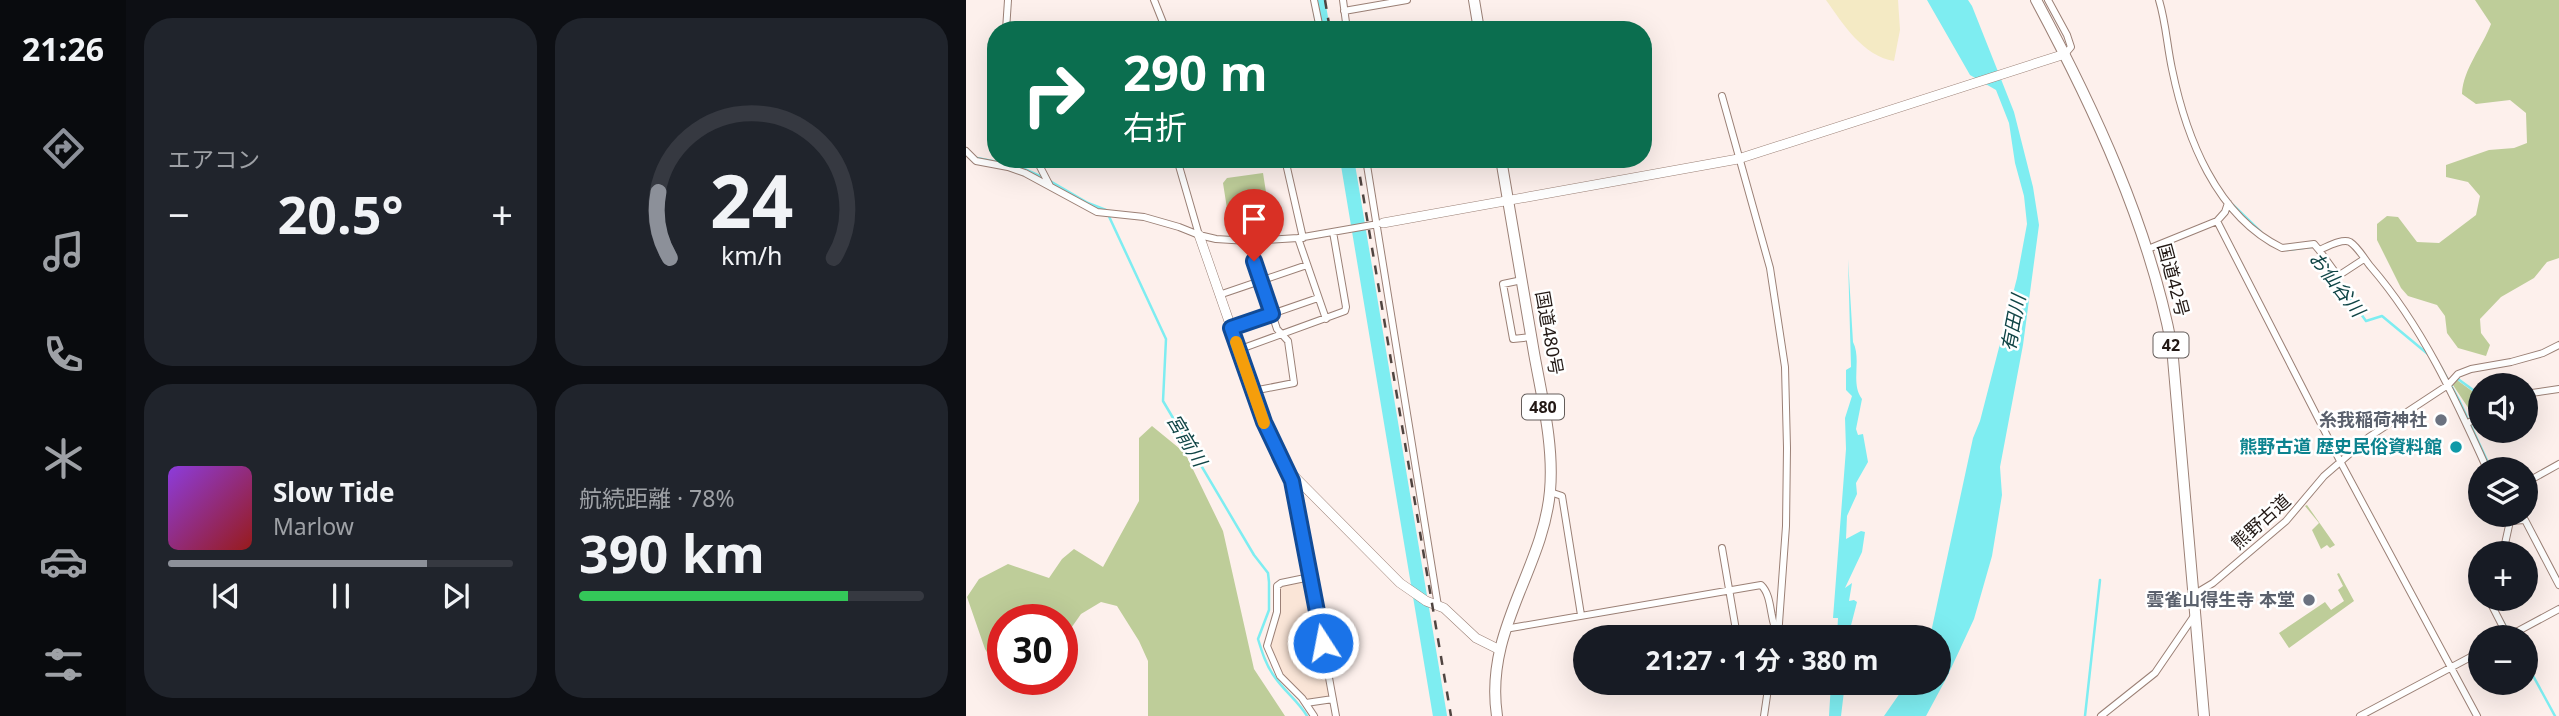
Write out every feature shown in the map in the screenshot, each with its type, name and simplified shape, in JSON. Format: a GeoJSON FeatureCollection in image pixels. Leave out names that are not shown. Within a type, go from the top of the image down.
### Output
{"type":"FeatureCollection","features":[{"type":"Feature","properties":{"kind":"highway"},"geometry":{"type":"LineString","coordinates":[[1474,0],[1478,21]]}},
{"type":"Feature","properties":{"kind":"highway","name":"国道42号"},"geometry":{"type":"LineString","coordinates":[[2036,0],[2065,54],[2148,248],[2164,304],[2172,347],[2204,716]]}},
{"type":"Feature","properties":{"kind":"highway","name":"国道480号"},"geometry":{"type":"LineString","coordinates":[[1497,716],[1495,687],[1498,649],[1541,533],[1550,492],[1550,457],[1503,168]]}},
{"type":"Feature","properties":{"kind":"street"},"geometry":{"type":"LineString","coordinates":[[1007,21],[1008,0]]}},
{"type":"Feature","properties":{"kind":"street"},"geometry":{"type":"LineString","coordinates":[[1154,0],[1162,21]]}},
{"type":"Feature","properties":{"kind":"street"},"geometry":{"type":"LineString","coordinates":[[1314,0],[1318,21]]}},
{"type":"Feature","properties":{"kind":"street"},"geometry":{"type":"LineString","coordinates":[[1343,0],[1346,21]]}},
{"type":"Feature","properties":{"kind":"street"},"geometry":{"type":"LineString","coordinates":[[1344,11],[1407,0]]}},
{"type":"Feature","properties":{"kind":"street"},"geometry":{"type":"LineString","coordinates":[[1007,168],[1016,170],[1097,212],[1144,217],[1199,236],[1248,241],[1300,238],[1738,159],[2065,54],[2071,47],[2048,0]]}},
{"type":"Feature","properties":{"kind":"street"},"geometry":{"type":"LineString","coordinates":[[2159,0],[2165,20],[2172,69],[2195,147],[2210,179],[2228,203],[2277,246],[2287,248],[2314,244],[2338,276],[2364,259]]}},
{"type":"Feature","properties":{"kind":"street"},"geometry":{"type":"LineString","coordinates":[[1722,96],[1770,268],[1785,368],[1786,526],[1779,625]]}},
{"type":"Feature","properties":{"kind":"street"},"geometry":{"type":"LineString","coordinates":[[966,151],[976,161],[987,163]]}},
{"type":"Feature","properties":{"kind":"street"},"geometry":{"type":"LineString","coordinates":[[1040,168],[1050,188]]}},
{"type":"Feature","properties":{"kind":"street"},"geometry":{"type":"LineString","coordinates":[[1180,168],[1199,236],[1238,350],[1268,433],[1289,471],[1336,716]]}},
{"type":"Feature","properties":{"kind":"street"},"geometry":{"type":"LineString","coordinates":[[1287,168],[1307,265],[1326,319]]}},
{"type":"Feature","properties":{"kind":"street"},"geometry":{"type":"LineString","coordinates":[[1368,168],[1380,224],[1438,606]]}},
{"type":"Feature","properties":{"kind":"street"},"geometry":{"type":"LineString","coordinates":[[2148,248],[2217,221],[2225,212],[2228,203]]}},
{"type":"Feature","properties":{"kind":"street"},"geometry":{"type":"LineString","coordinates":[[2217,221],[2340,461],[2477,716]]}},
{"type":"Feature","properties":{"kind":"street"},"geometry":{"type":"LineString","coordinates":[[1238,350],[1343,312],[1346,307],[1333,232]]}},
{"type":"Feature","properties":{"kind":"street"},"geometry":{"type":"LineString","coordinates":[[1248,241],[1277,329],[1288,341],[1294,383],[1253,391]]}},
{"type":"Feature","properties":{"kind":"street"},"geometry":{"type":"LineString","coordinates":[[2319,250],[2347,241],[2364,259],[2410,320],[2448,385],[2482,457]]}},
{"type":"Feature","properties":{"kind":"street"},"geometry":{"type":"LineString","coordinates":[[1219,295],[1307,265]]}},
{"type":"Feature","properties":{"kind":"street"},"geometry":{"type":"LineString","coordinates":[[1522,280],[1503,284],[1513,339],[1532,337]]}},
{"type":"Feature","properties":{"kind":"street"},"geometry":{"type":"LineString","coordinates":[[1231,328],[1318,298]]}},
{"type":"Feature","properties":{"kind":"street","name":"熊野古道"},"geometry":{"type":"LineString","coordinates":[[2193,595],[2213,583],[2286,521],[2340,461],[2369,437],[2448,385],[2458,374],[2543,353],[2559,345]]}},
{"type":"Feature","properties":{"kind":"street"},"geometry":{"type":"LineString","coordinates":[[2538,392],[2559,388]]}},
{"type":"Feature","properties":{"kind":"street"},"geometry":{"type":"LineString","coordinates":[[2538,475],[2559,464]]}},
{"type":"Feature","properties":{"kind":"street"},"geometry":{"type":"LineString","coordinates":[[1289,471],[1393,577],[1416,595],[1457,618],[1476,638],[1498,649]]}},
{"type":"Feature","properties":{"kind":"street"},"geometry":{"type":"LineString","coordinates":[[1550,492],[1562,496],[1581,615]]}},
{"type":"Feature","properties":{"kind":"street"},"geometry":{"type":"LineString","coordinates":[[2529,527],[2559,585]]}},
{"type":"Feature","properties":{"kind":"street"},"geometry":{"type":"LineString","coordinates":[[1722,548],[1735,625]]}},
{"type":"Feature","properties":{"kind":"street"},"geometry":{"type":"LineString","coordinates":[[1310,577],[1277,586],[1277,612],[1267,643],[1280,676],[1306,703],[1314,716]]}},
{"type":"Feature","properties":{"kind":"street"},"geometry":{"type":"LineString","coordinates":[[1505,629],[1730,589],[1761,586],[1764,588],[1772,625]]}},
{"type":"Feature","properties":{"kind":"street"},"geometry":{"type":"LineString","coordinates":[[2530,625],[2559,609]]}},
{"type":"Feature","properties":{"kind":"street"},"geometry":{"type":"LineString","coordinates":[[2101,716],[2155,673],[2195,615]]}},
{"type":"Feature","properties":{"kind":"street"},"geometry":{"type":"LineString","coordinates":[[2360,716],[2468,658]]}},
{"type":"Feature","properties":{"kind":"street"},"geometry":{"type":"LineString","coordinates":[[1765,716],[1767,695]]}},
{"type":"Feature","properties":{"kind":"street"},"geometry":{"type":"LineString","coordinates":[[1306,703],[1333,699]]}},
{"type":"Feature","properties":{"kind":"shaded area"},"geometry":{"type":"Polygon","coordinates":[[[1305,581],[1330,697],[1307,701],[1286,681],[1270,647],[1281,585],[1305,581]]]}},
{"type":"Feature","properties":{"kind":"green space"},"geometry":{"type":"Polygon","coordinates":[[[2475,0],[2559,0],[2559,258],[2547,262],[2534,278],[2501,297],[2480,319],[2481,333],[2490,345],[2486,356],[2458,348],[2447,333],[2445,316],[2437,305],[2408,296],[2401,288],[2377,240],[2377,224],[2387,216],[2398,217],[2417,242],[2439,243],[2476,215],[2480,196],[2468,182],[2446,177],[2446,165],[2489,150],[2514,148],[2527,143],[2526,113],[2510,100],[2476,104],[2462,94],[2469,67],[2491,24],[2475,0]]]}},
{"type":"Feature","properties":{"kind":"green space"},"geometry":{"type":"Polygon","coordinates":[[[1263,173],[1273,237],[1255,238],[1250,211],[1228,215],[1223,183],[1227,178],[1263,173]]]}},
{"type":"Feature","properties":{"kind":"green space"},"geometry":{"type":"Polygon","coordinates":[[[2457,380],[2468,388],[2468,408],[2453,385],[2457,380]]]}},
{"type":"Feature","properties":{"kind":"green space"},"geometry":{"type":"Polygon","coordinates":[[[1152,426],[1185,453],[1223,531],[1254,669],[1285,716],[1148,716],[1148,661],[1117,606],[1101,602],[1078,618],[1078,604],[987,604],[987,652],[985,649],[967,597],[979,579],[1008,564],[1049,578],[1062,559],[1074,549],[1103,567],[1139,501],[1139,438],[1152,426]]]}},
{"type":"Feature","properties":{"kind":"green space"},"geometry":{"type":"Polygon","coordinates":[[[2307,505],[2335,545],[2330,548],[2327,545],[2321,549],[2312,530],[2319,523],[2305,506],[2307,505]]]}},
{"type":"Feature","properties":{"kind":"green space"},"geometry":{"type":"Polygon","coordinates":[[[2339,573],[2354,601],[2289,648],[2279,633],[2325,602],[2331,610],[2344,601],[2338,590],[2343,586],[2337,574],[2339,573]]]}},
{"type":"Feature","properties":{"kind":"sand"},"geometry":{"type":"Polygon","coordinates":[[[1826,0],[1898,0],[1900,30],[1894,61],[1863,46],[1826,0]]]}},
{"type":"Feature","properties":{"kind":"water","name":"有田川"},"geometry":{"type":"Polygon","coordinates":[[[1927,0],[1968,0],[1972,6],[2014,112],[2033,187],[2039,225],[2023,345],[2000,467],[2002,495],[1992,556],[1974,619],[1951,668],[1951,625],[1933,625],[1973,438],[1980,421],[2017,278],[2027,224],[2009,123],[1996,90],[1970,75],[1927,0]]]}},
{"type":"Feature","properties":{"kind":"water"},"geometry":{"type":"Polygon","coordinates":[[[1848,259],[1853,342],[1857,356],[1857,386],[1862,399],[1856,429],[1858,435],[1863,434],[1868,462],[1856,483],[1857,494],[1847,516],[1846,539],[1861,531],[1865,532],[1862,552],[1845,588],[1852,583],[1849,601],[1857,602],[1851,625],[1838,625],[1838,618],[1833,618],[1846,449],[1845,418],[1852,396],[1846,390],[1846,370],[1851,367],[1848,259]]]}},
{"type":"Feature","properties":{"kind":"water"},"geometry":{"type":"Polygon","coordinates":[[[1830,695],[1844,695],[1841,716],[1829,716],[1830,695]]]}},
{"type":"Feature","properties":{"kind":"water"},"geometry":{"type":"Polygon","coordinates":[[[1899,695],[1937,695],[1926,716],[1884,716],[1899,695]]]}},
{"type":"Feature","properties":{"kind":"waterway"},"geometry":{"type":"LineString","coordinates":[[1318,0],[1322,21]]}},
{"type":"Feature","properties":{"kind":"waterway","name":"宮前川"},"geometry":{"type":"LineString","coordinates":[[977,158],[987,160]]}},
{"type":"Feature","properties":{"kind":"waterway","name":"宮前川"},"geometry":{"type":"LineString","coordinates":[[1022,168],[1044,178]]}},
{"type":"Feature","properties":{"kind":"waterway"},"geometry":{"type":"LineString","coordinates":[[1349,168],[1440,716]]}},
{"type":"Feature","properties":{"kind":"waterway","name":"宮前川"},"geometry":{"type":"LineString","coordinates":[[1050,181],[1106,210],[1166,339],[1163,401],[1254,555],[1268,573],[1269,610],[1258,639],[1264,658],[1271,672],[1307,716]]}},
{"type":"Feature","properties":{"kind":"waterway","name":"お仙谷川"},"geometry":{"type":"LineString","coordinates":[[2233,205],[2261,232]]}},
{"type":"Feature","properties":{"kind":"waterway","name":"お仙谷川"},"geometry":{"type":"LineString","coordinates":[[2287,250],[2311,247]]}},
{"type":"Feature","properties":{"kind":"waterway","name":"お仙谷川"},"geometry":{"type":"LineString","coordinates":[[2324,262],[2366,321],[2382,316],[2429,355]]}},
{"type":"Feature","properties":{"kind":"waterway","name":"お仙谷川"},"geometry":{"type":"LineString","coordinates":[[2441,367],[2485,457]]}},
{"type":"Feature","properties":{"kind":"waterway"},"geometry":{"type":"LineString","coordinates":[[2458,379],[2468,386]]}},
{"type":"Feature","properties":{"kind":"waterway"},"geometry":{"type":"LineString","coordinates":[[2085,716],[2100,580]]}},
{"type":"Feature","properties":{"kind":"waterway","name":"お仙谷川"},"geometry":{"type":"LineString","coordinates":[[2502,620],[2505,625]]}},
{"type":"Feature","properties":{"kind":"waterway","name":"お仙谷川"},"geometry":{"type":"LineString","coordinates":[[2538,685],[2555,716]]}},
{"type":"Feature","properties":{"kind":"railway"},"geometry":{"type":"LineString","coordinates":[[1325,0],[1328,21]]}},
{"type":"Feature","properties":{"kind":"railway"},"geometry":{"type":"LineString","coordinates":[[1359,168],[1451,716]]}},
{"type":"Feature","properties":{"kind":"slow traffic"},"geometry":{"type":"LineString","coordinates":[[1236,342],[1264,423]]}},
{"type":"Feature","properties":{"kind":"place","name":"糸我稲荷神社"},"geometry":{"type":"Point","coordinates":[2441,420]}},
{"type":"Feature","properties":{"kind":"place","name":"熊野古道 歴史民俗資料館"},"geometry":{"type":"Point","coordinates":[2456,447]}},
{"type":"Feature","properties":{"kind":"place","name":"雲雀山得生寺 本堂"},"geometry":{"type":"Point","coordinates":[2309,600]}},
{"type":"Feature","properties":{"kind":"route"},"geometry":{"type":"LineString","coordinates":[[1254,261],[1272,314],[1231,328],[1264,422],[1292,481],[1323,643]]}}]}
